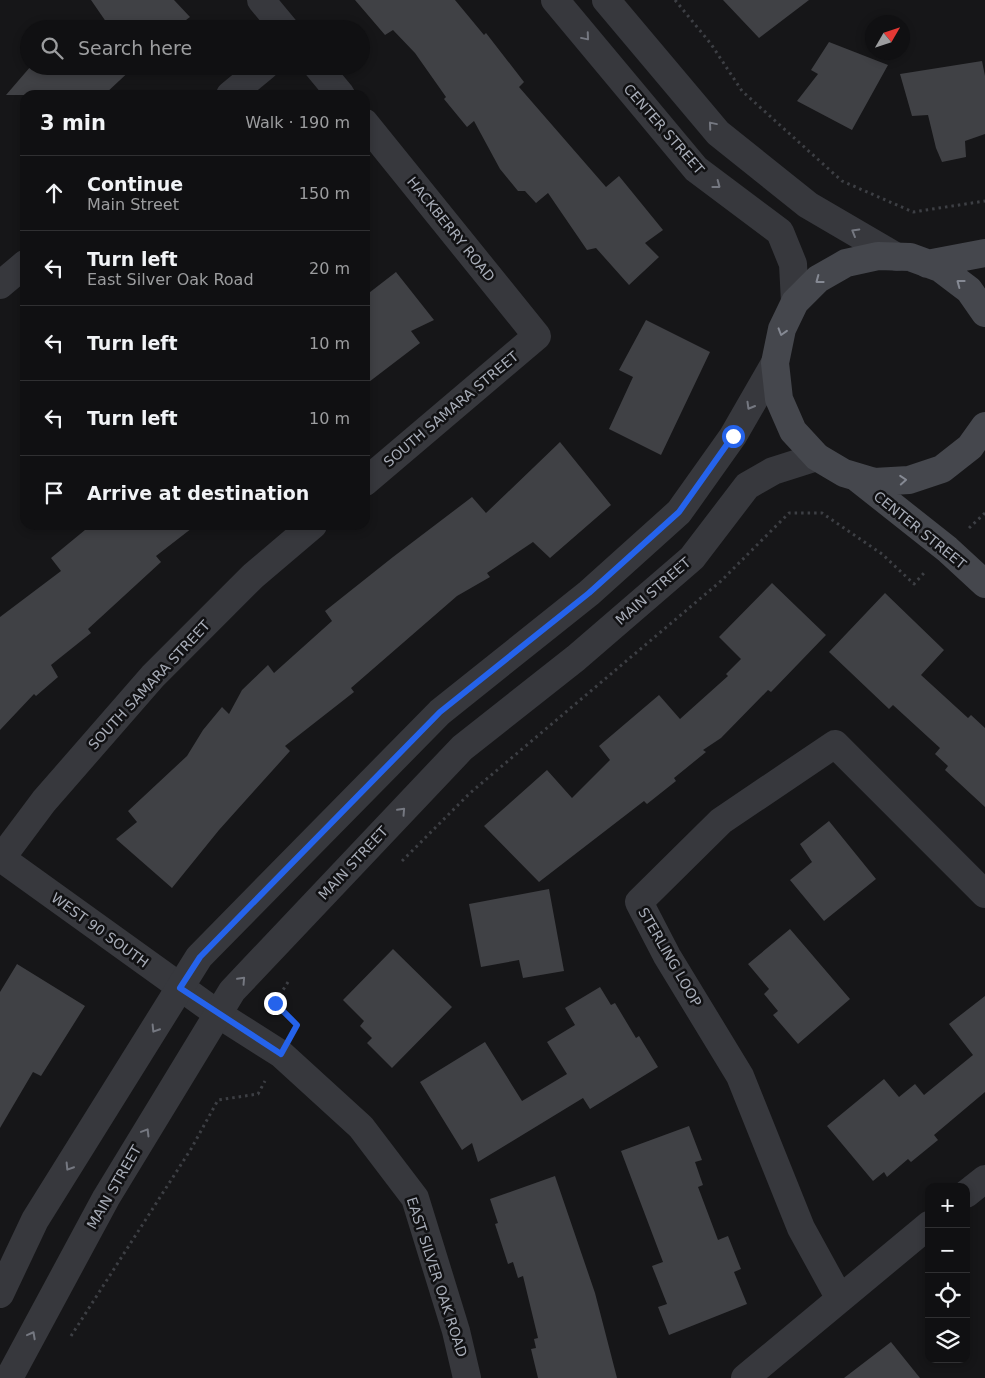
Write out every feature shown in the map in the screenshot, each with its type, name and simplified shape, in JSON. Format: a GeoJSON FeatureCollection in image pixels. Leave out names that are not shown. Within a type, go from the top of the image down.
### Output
{"type":"FeatureCollection","features":[{"type":"Feature","properties":{"kind":"main road"},"geometry":{"type":"LineString","coordinates":[[927,264],[985,252]]}},
{"type":"Feature","properties":{"kind":"main road"},"geometry":{"type":"LineString","coordinates":[[985,313],[969,290],[940,268],[910,258],[897,257],[878,256],[846,263],[818,279],[796,302],[782,329],[775,363],[779,399],[793,431],[817,457],[844,474],[874,482],[909,480],[942,469],[970,447],[985,426]]}},
{"type":"Feature","properties":{"kind":"main road","name":"CENTER STREET"},"geometry":{"type":"LineString","coordinates":[[855,476],[948,549],[985,584]]}},
{"type":"Feature","properties":{"kind":"street"},"geometry":{"type":"LineString","coordinates":[[261,0],[278,20]]}},
{"type":"Feature","properties":{"kind":"street","name":"CENTER STREET"},"geometry":{"type":"LineString","coordinates":[[555,0],[696,169],[780,232],[794,264],[796,302]]}},
{"type":"Feature","properties":{"kind":"street"},"geometry":{"type":"LineString","coordinates":[[606,0],[718,133],[808,205],[897,257]]}},
{"type":"Feature","properties":{"kind":"street"},"geometry":{"type":"LineString","coordinates":[[236,90],[254,75]]}},
{"type":"Feature","properties":{"kind":"street"},"geometry":{"type":"LineString","coordinates":[[324,75],[337,90]]}},
{"type":"Feature","properties":{"kind":"street","name":"HACKBERRY ROAD"},"geometry":{"type":"LineString","coordinates":[[370,129],[537,336]]}},
{"type":"Feature","properties":{"kind":"street"},"geometry":{"type":"LineString","coordinates":[[0,285],[20,268]]}},
{"type":"Feature","properties":{"kind":"street","name":"SOUTH SAMARA STREET"},"geometry":{"type":"LineString","coordinates":[[370,478],[537,336]]}},
{"type":"Feature","properties":{"kind":"street","name":"MAIN STREET"},"geometry":{"type":"LineString","coordinates":[[9,1378],[106,1198],[200,1001],[200,957],[440,712],[589,593],[679,512],[733,436],[775,363]]}},
{"type":"Feature","properties":{"kind":"street","name":"MAIN STREET"},"geometry":{"type":"LineString","coordinates":[[0,1294],[35,1220],[200,1001],[232,991],[462,748],[576,658],[692,558],[748,486],[772,470],[817,457]]}},
{"type":"Feature","properties":{"kind":"street","name":"SOUTH SAMARA STREET"},"geometry":{"type":"LineString","coordinates":[[0,859],[44,801],[153,676],[253,576],[308,530]]}},
{"type":"Feature","properties":{"kind":"street","name":"STERLING LOOP"},"geometry":{"type":"LineString","coordinates":[[840,1299],[801,1228],[740,1076],[667,956],[638,902],[722,821],[835,744],[985,894]]}},
{"type":"Feature","properties":{"kind":"street","name":"WEST 90 SOUTH"},"geometry":{"type":"LineString","coordinates":[[0,859],[200,1001]]}},
{"type":"Feature","properties":{"kind":"street","name":"EAST SILVER OAK ROAD"},"geometry":{"type":"LineString","coordinates":[[200,1001],[281,1054],[361,1127],[414,1198],[456,1331],[467,1378]]}},
{"type":"Feature","properties":{"kind":"street"},"geometry":{"type":"LineString","coordinates":[[970,1191],[985,1179]]}},
{"type":"Feature","properties":{"kind":"street"},"geometry":{"type":"LineString","coordinates":[[745,1378],[927,1228]]}},
{"type":"Feature","properties":{"kind":"path"},"geometry":{"type":"LineString","coordinates":[[675,0],[711,44],[742,91],[842,180],[913,212],[985,200]]}},
{"type":"Feature","properties":{"kind":"path"},"geometry":{"type":"LineString","coordinates":[[397,867],[470,793],[721,582],[789,513],[822,513],[882,554],[914,584],[926,571]]}},
{"type":"Feature","properties":{"kind":"path"},"geometry":{"type":"LineString","coordinates":[[964,534],[985,513]]}},
{"type":"Feature","properties":{"kind":"path"},"geometry":{"type":"LineString","coordinates":[[69,1338],[191,1149],[218,1100],[258,1094],[297,1025],[275,1003],[291,976]]}},
{"type":"Feature","properties":{"kind":"building"},"geometry":{"type":"Polygon","coordinates":[[[91,0],[174,0],[190,17],[186,20],[105,20],[91,0]]]}},
{"type":"Feature","properties":{"kind":"building"},"geometry":{"type":"Polygon","coordinates":[[[355,0],[455,0],[484,35],[486,33],[524,82],[519,87],[606,187],[619,176],[663,230],[645,243],[659,257],[629,285],[596,248],[587,250],[548,193],[536,203],[525,191],[518,191],[500,169],[474,121],[467,127],[444,99],[446,97],[415,53],[393,30],[385,35],[355,0]]]}},
{"type":"Feature","properties":{"kind":"building"},"geometry":{"type":"Polygon","coordinates":[[[723,0],[809,0],[759,38],[723,0]]]}},
{"type":"Feature","properties":{"kind":"building"},"geometry":{"type":"Polygon","coordinates":[[[829,42],[865,56],[865,60],[875,60],[888,65],[852,130],[797,101],[818,74],[811,70],[829,42]]]}},
{"type":"Feature","properties":{"kind":"building"},"geometry":{"type":"Polygon","coordinates":[[[982,61],[985,76],[985,134],[965,141],[966,157],[942,162],[936,148],[928,115],[912,116],[900,74],[982,61]]]}},
{"type":"Feature","properties":{"kind":"building"},"geometry":{"type":"Polygon","coordinates":[[[23,75],[125,75],[109,90],[20,90],[20,95],[6,95],[23,75]]]}},
{"type":"Feature","properties":{"kind":"building"},"geometry":{"type":"Polygon","coordinates":[[[396,272],[434,320],[411,331],[420,343],[370,381],[370,292],[396,272]]]}},
{"type":"Feature","properties":{"kind":"building"},"geometry":{"type":"Polygon","coordinates":[[[646,320],[710,352],[661,455],[609,429],[633,377],[619,370],[646,320]]]}},
{"type":"Feature","properties":{"kind":"building"},"geometry":{"type":"Polygon","coordinates":[[[560,442],[611,505],[550,558],[533,542],[487,573],[490,577],[457,596],[351,688],[354,692],[285,746],[290,751],[219,830],[172,888],[116,839],[137,822],[128,811],[187,756],[203,730],[222,707],[229,714],[242,690],[268,665],[274,673],[332,621],[325,611],[472,497],[486,513],[560,442]]]}},
{"type":"Feature","properties":{"kind":"building"},"geometry":{"type":"Polygon","coordinates":[[[85,530],[190,530],[156,556],[161,562],[88,629],[91,633],[51,665],[58,677],[36,696],[34,694],[0,730],[0,617],[61,571],[51,558],[85,530]]]}},
{"type":"Feature","properties":{"kind":"building"},"geometry":{"type":"Polygon","coordinates":[[[772,583],[826,635],[771,692],[768,690],[721,738],[703,750],[706,752],[674,778],[676,781],[647,804],[644,801],[539,882],[484,826],[547,770],[572,798],[610,760],[599,746],[659,695],[680,719],[728,676],[726,674],[741,659],[719,637],[772,583]]]}},
{"type":"Feature","properties":{"kind":"building"},"geometry":{"type":"Polygon","coordinates":[[[885,593],[944,650],[921,675],[968,718],[971,715],[985,728],[985,807],[945,770],[948,766],[935,754],[940,748],[893,705],[889,709],[829,652],[885,593]]]}},
{"type":"Feature","properties":{"kind":"building"},"geometry":{"type":"Polygon","coordinates":[[[829,821],[876,879],[824,921],[790,880],[812,862],[800,844],[829,821]]]}},
{"type":"Feature","properties":{"kind":"building"},"geometry":{"type":"Polygon","coordinates":[[[549,889],[564,971],[523,978],[519,960],[481,967],[469,904],[549,889]]]}},
{"type":"Feature","properties":{"kind":"building"},"geometry":{"type":"Polygon","coordinates":[[[790,929],[850,999],[798,1044],[773,1015],[778,1011],[764,994],[769,989],[748,964],[790,929]]]}},
{"type":"Feature","properties":{"kind":"building"},"geometry":{"type":"Polygon","coordinates":[[[393,949],[452,1007],[392,1068],[367,1043],[372,1038],[360,1026],[364,1021],[343,1000],[393,949]]]}},
{"type":"Feature","properties":{"kind":"building"},"geometry":{"type":"Polygon","coordinates":[[[17,964],[85,1006],[41,1076],[33,1072],[0,1128],[0,992],[17,964]]]}},
{"type":"Feature","properties":{"kind":"building"},"geometry":{"type":"Polygon","coordinates":[[[600,987],[611,1005],[615,1003],[636,1038],[639,1036],[658,1067],[590,1109],[583,1098],[478,1162],[472,1143],[462,1150],[420,1082],[485,1042],[522,1101],[567,1074],[547,1042],[575,1025],[565,1008],[600,987]]]}},
{"type":"Feature","properties":{"kind":"building"},"geometry":{"type":"Polygon","coordinates":[[[985,996],[985,1092],[934,1135],[938,1140],[911,1162],[908,1159],[887,1177],[884,1172],[873,1181],[827,1126],[884,1079],[899,1097],[915,1084],[924,1095],[973,1055],[949,1024],[985,996]]]}},
{"type":"Feature","properties":{"kind":"building"},"geometry":{"type":"Polygon","coordinates":[[[689,1126],[702,1160],[695,1162],[703,1185],[698,1187],[718,1240],[728,1236],[741,1269],[734,1272],[747,1304],[669,1335],[658,1307],[667,1304],[652,1266],[663,1262],[621,1151],[689,1126]]]}},
{"type":"Feature","properties":{"kind":"building"},"geometry":{"type":"Polygon","coordinates":[[[555,1176],[595,1293],[617,1378],[538,1378],[531,1349],[536,1348],[534,1339],[538,1338],[523,1276],[518,1278],[513,1262],[508,1264],[495,1224],[498,1223],[490,1199],[555,1176]]]}},
{"type":"Feature","properties":{"kind":"building"},"geometry":{"type":"Polygon","coordinates":[[[891,1342],[920,1378],[844,1378],[891,1342]]]}},
{"type":"Feature","properties":{"kind":"route"},"geometry":{"type":"LineString","coordinates":[[275,1003],[297,1025],[281,1054],[180,988],[200,957],[440,712],[589,593],[679,512],[733,436]]}}]}
